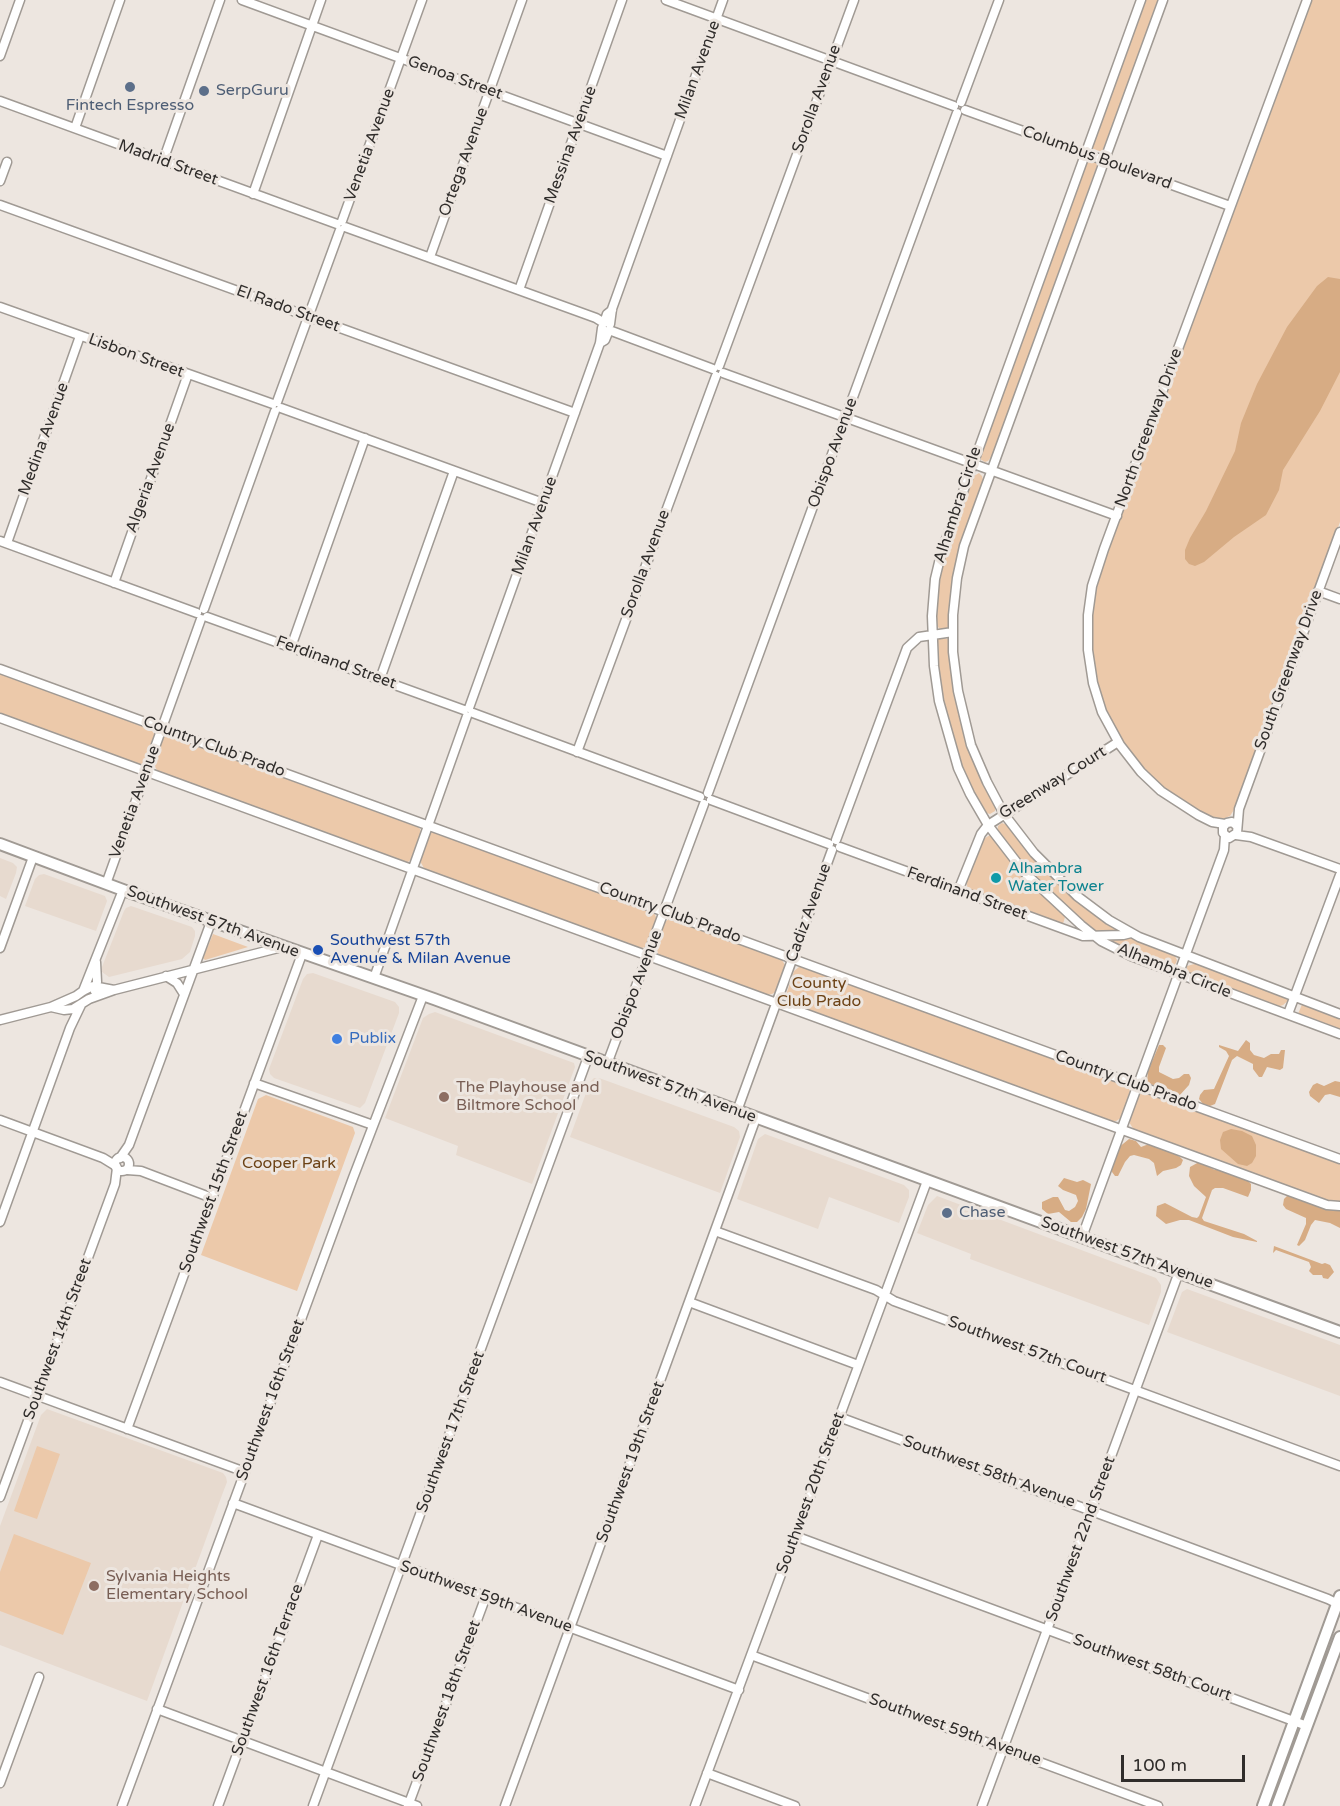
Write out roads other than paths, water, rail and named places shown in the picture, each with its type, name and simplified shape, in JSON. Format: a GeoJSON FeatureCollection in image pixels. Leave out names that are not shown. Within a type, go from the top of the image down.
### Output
{"type":"FeatureCollection","features":[{"type":"Feature","properties":{"kind":"main road","name":"Southwest 57th Avenue"},"geometry":{"type":"LineString","coordinates":[[0,844],[211,922],[374,978],[1340,1332]]}},
{"type":"Feature","properties":{"kind":"main road"},"geometry":{"type":"LineString","coordinates":[[1263,1806],[1339,1601]]}},
{"type":"Feature","properties":{"kind":"main road"},"geometry":{"type":"LineString","coordinates":[[1277,1806],[1340,1637]]}},
{"type":"Feature","properties":{"kind":"street"},"geometry":{"type":"LineString","coordinates":[[0,56],[20,0]]}},
{"type":"Feature","properties":{"kind":"street"},"geometry":{"type":"LineString","coordinates":[[75,128],[120,0]]}},
{"type":"Feature","properties":{"kind":"street"},"geometry":{"type":"LineString","coordinates":[[163,161],[220,0]]}},
{"type":"Feature","properties":{"kind":"street","name":"Genoa Street"},"geometry":{"type":"LineString","coordinates":[[242,0],[667,156]]}},
{"type":"Feature","properties":{"kind":"street"},"geometry":{"type":"LineString","coordinates":[[253,194],[321,0]]}},
{"type":"Feature","properties":{"kind":"street","name":"Venetia Avenue"},"geometry":{"type":"LineString","coordinates":[[106,884],[422,0]]}},
{"type":"Feature","properties":{"kind":"street","name":"Ortega Avenue"},"geometry":{"type":"LineString","coordinates":[[430,257],[522,0]]}},
{"type":"Feature","properties":{"kind":"street","name":"Messina Avenue"},"geometry":{"type":"LineString","coordinates":[[519,290],[622,0]]}},
{"type":"Feature","properties":{"kind":"street","name":"Columbus Boulevard"},"geometry":{"type":"LineString","coordinates":[[666,0],[1230,206]]}},
{"type":"Feature","properties":{"kind":"street","name":"Milan Avenue"},"geometry":{"type":"LineString","coordinates":[[374,978],[600,343],[605,340],[606,326],[723,0]]}},
{"type":"Feature","properties":{"kind":"street","name":"Sorolla Avenue"},"geometry":{"type":"LineString","coordinates":[[577,752],[854,0]]}},
{"type":"Feature","properties":{"kind":"street","name":"Obispo Avenue"},"geometry":{"type":"LineString","coordinates":[[607,1064],[999,0]]}},
{"type":"Feature","properties":{"kind":"street","name":"Alhambra Circle"},"geometry":{"type":"LineString","coordinates":[[1141,0],[972,464],[938,564],[933,601],[933,636],[935,675],[942,719],[966,787],[988,825],[1025,873],[1062,910],[1095,937],[1131,956],[1340,1034]]}},
{"type":"Feature","properties":{"kind":"street","name":"Alhambra Circle"},"geometry":{"type":"LineString","coordinates":[[1163,0],[962,553],[956,585],[953,632],[957,684],[967,733],[982,771],[1004,814],[1027,846],[1059,880],[1101,915],[1131,933],[1340,1014]]}},
{"type":"Feature","properties":{"kind":"street","name":"North Greenway Drive"},"geometry":{"type":"LineString","coordinates":[[1307,0],[1092,586],[1087,633],[1088,659],[1095,692],[1105,718],[1118,742],[1155,787],[1180,805],[1212,822],[1340,869]]}},
{"type":"Feature","properties":{"kind":"street","name":"Madrid Street"},"geometry":{"type":"LineString","coordinates":[[0,101],[596,318],[606,326],[718,371],[1117,516]]}},
{"type":"Feature","properties":{"kind":"street"},"geometry":{"type":"LineString","coordinates":[[0,181],[7,162]]}},
{"type":"Feature","properties":{"kind":"street","name":"El Rado Street"},"geometry":{"type":"LineString","coordinates":[[0,205],[575,413]]}},
{"type":"Feature","properties":{"kind":"street","name":"Lisbon Street"},"geometry":{"type":"LineString","coordinates":[[0,307],[543,503]]}},
{"type":"Feature","properties":{"kind":"street","name":"Medina Avenue"},"geometry":{"type":"LineString","coordinates":[[3,542],[80,336]]}},
{"type":"Feature","properties":{"kind":"street","name":"Algeria Avenue"},"geometry":{"type":"LineString","coordinates":[[114,583],[188,374]]}},
{"type":"Feature","properties":{"kind":"street"},"geometry":{"type":"LineString","coordinates":[[291,647],[365,438]]}},
{"type":"Feature","properties":{"kind":"street"},"geometry":{"type":"LineString","coordinates":[[380,679],[454,471]]}},
{"type":"Feature","properties":{"kind":"street","name":"South Greenway Drive"},"geometry":{"type":"LineString","coordinates":[[1231,830],[1340,532]]}},
{"type":"Feature","properties":{"kind":"street","name":"Ferdinand Street"},"geometry":{"type":"LineString","coordinates":[[3,542],[1078,935],[1095,937]]}},
{"type":"Feature","properties":{"kind":"street"},"geometry":{"type":"LineString","coordinates":[[1318,591],[1340,598]]}},
{"type":"Feature","properties":{"kind":"street","name":"Cadiz Avenue"},"geometry":{"type":"LineString","coordinates":[[737,1111],[907,648],[920,637],[953,632]]}},
{"type":"Feature","properties":{"kind":"street","name":"Country Club Prado"},"geometry":{"type":"LineString","coordinates":[[0,669],[1340,1159]]}},
{"type":"Feature","properties":{"kind":"street"},"geometry":{"type":"LineString","coordinates":[[0,718],[1327,1205],[1340,1206]]}},
{"type":"Feature","properties":{"kind":"street","name":"Greenway Court"},"geometry":{"type":"LineString","coordinates":[[958,891],[981,834],[988,825],[1118,742]]}},
{"type":"Feature","properties":{"kind":"street"},"geometry":{"type":"LineString","coordinates":[[1082,1237],[1231,830]]}},
{"type":"Feature","properties":{"kind":"street"},"geometry":{"type":"LineString","coordinates":[[0,948],[33,857]]}},
{"type":"Feature","properties":{"kind":"street"},"geometry":{"type":"LineString","coordinates":[[1288,1014],[1340,875]]}},
{"type":"Feature","properties":{"kind":"street"},"geometry":{"type":"LineString","coordinates":[[70,1028],[68,1009],[96,962],[123,890]]}},
{"type":"Feature","properties":{"kind":"street","name":"Southwest 14th Street"},"geometry":{"type":"LineString","coordinates":[[0,1497],[211,922]]}},
{"type":"Feature","properties":{"kind":"street"},"geometry":{"type":"LineString","coordinates":[[1095,937],[1131,933]]}},
{"type":"Feature","properties":{"kind":"street"},"geometry":{"type":"LineString","coordinates":[[51,1007],[64,1011],[114,990],[282,947]]}},
{"type":"Feature","properties":{"kind":"street","name":"Southwest 15th Street"},"geometry":{"type":"LineString","coordinates":[[127,1430],[302,954]]}},
{"type":"Feature","properties":{"kind":"street"},"geometry":{"type":"LineString","coordinates":[[0,1222],[70,1028],[97,986],[96,962]]}},
{"type":"Feature","properties":{"kind":"street"},"geometry":{"type":"LineString","coordinates":[[166,976],[177,983],[184,994]]}},
{"type":"Feature","properties":{"kind":"street"},"geometry":{"type":"LineString","coordinates":[[0,1020],[51,1007],[97,986],[114,990]]}},
{"type":"Feature","properties":{"kind":"street","name":"Southwest 16th Street"},"geometry":{"type":"LineString","coordinates":[[122,1806],[373,1125],[423,996]]}},
{"type":"Feature","properties":{"kind":"street","name":"Southwest 17th Street"},"geometry":{"type":"LineString","coordinates":[[313,1806],[588,1057]]}},
{"type":"Feature","properties":{"kind":"street"},"geometry":{"type":"LineString","coordinates":[[254,1083],[373,1125]]}},
{"type":"Feature","properties":{"kind":"street","name":"Southwest 19th Street"},"geometry":{"type":"LineString","coordinates":[[505,1806],[756,1118]]}},
{"type":"Feature","properties":{"kind":"street"},"geometry":{"type":"LineString","coordinates":[[0,1120],[212,1198]]}},
{"type":"Feature","properties":{"kind":"street","name":"Southwest 20th Street"},"geometry":{"type":"LineString","coordinates":[[695,1806],[927,1180]]}},
{"type":"Feature","properties":{"kind":"street","name":"Southwest 57th Court"},"geometry":{"type":"LineString","coordinates":[[715,1231],[876,1290],[905,1306],[1340,1466]]}},
{"type":"Feature","properties":{"kind":"street","name":"Southwest 22nd Street"},"geometry":{"type":"LineString","coordinates":[[982,1806],[1179,1272]]}},
{"type":"Feature","properties":{"kind":"street"},"geometry":{"type":"LineString","coordinates":[[689,1302],[858,1365]]}},
{"type":"Feature","properties":{"kind":"street"},"geometry":{"type":"LineString","coordinates":[[0,1382],[245,1472]]}},
{"type":"Feature","properties":{"kind":"street","name":"Southwest 58th Avenue"},"geometry":{"type":"LineString","coordinates":[[839,1417],[1339,1601]]}},
{"type":"Feature","properties":{"kind":"street","name":"Southwest 59th Avenue"},"geometry":{"type":"LineString","coordinates":[[233,1503],[739,1690]]}},
{"type":"Feature","properties":{"kind":"street","name":"Southwest 16th Terrace"},"geometry":{"type":"LineString","coordinates":[[218,1806],[318,1534]]}},
{"type":"Feature","properties":{"kind":"street","name":"Southwest 58th Court"},"geometry":{"type":"LineString","coordinates":[[795,1536],[1307,1726]]}},
{"type":"Feature","properties":{"kind":"street","name":"Southwest 18th Street"},"geometry":{"type":"LineString","coordinates":[[412,1805],[486,1596]]}},
{"type":"Feature","properties":{"kind":"street","name":"Southwest 59th Avenue"},"geometry":{"type":"LineString","coordinates":[[752,1655],[1158,1806]]}},
{"type":"Feature","properties":{"kind":"street"},"geometry":{"type":"LineString","coordinates":[[0,1784],[39,1677]]}},
{"type":"Feature","properties":{"kind":"street"},"geometry":{"type":"LineString","coordinates":[[157,1710],[412,1805]]}},
{"type":"Feature","properties":{"kind":"street"},"geometry":{"type":"LineString","coordinates":[[707,1773],[795,1806]]}},
{"type":"Feature","properties":{"kind":"place","name":"Fintech Espresso"},"geometry":{"type":"Point","coordinates":[130,87]}},
{"type":"Feature","properties":{"kind":"place","name":"SerpGuru"},"geometry":{"type":"Point","coordinates":[204,91]}},
{"type":"Feature","properties":{"kind":"place","name":"Alhambra Water Tower"},"geometry":{"type":"Point","coordinates":[996,878]}},
{"type":"Feature","properties":{"kind":"place","name":"Southwest 57th Avenue & Milan Avenue"},"geometry":{"type":"Point","coordinates":[318,950]}},
{"type":"Feature","properties":{"kind":"place","name":"Publix"},"geometry":{"type":"Point","coordinates":[337,1039]}},
{"type":"Feature","properties":{"kind":"place","name":"The Playhouse and Biltmore School"},"geometry":{"type":"Point","coordinates":[444,1097]}},
{"type":"Feature","properties":{"kind":"place","name":"Chase"},"geometry":{"type":"Point","coordinates":[947,1213]}},
{"type":"Feature","properties":{"kind":"place","name":"Sylvania Heights Elementary School"},"geometry":{"type":"Point","coordinates":[94,1586]}},
{"type":"Feature","properties":{"kind":"park label","name":"County Club Prado"},"geometry":{"type":"Point","coordinates":[819,993]}},
{"type":"Feature","properties":{"kind":"park label","name":"Cooper Park"},"geometry":{"type":"Point","coordinates":[289,1164]}}]}
